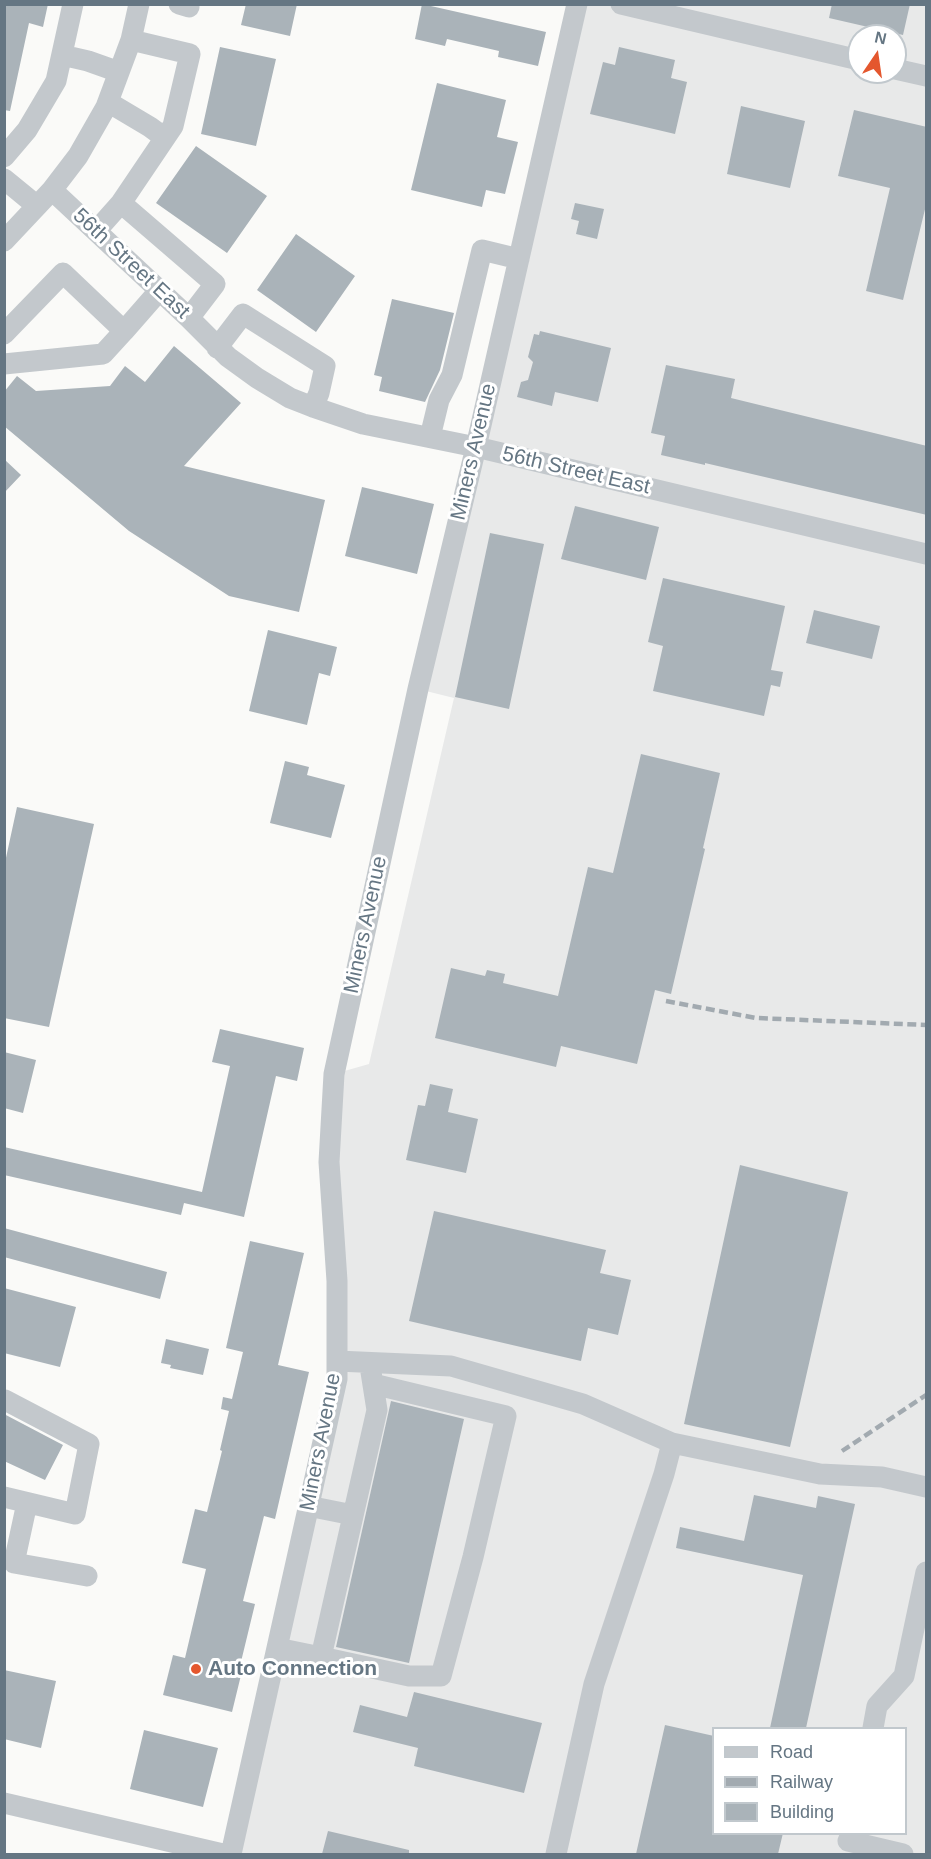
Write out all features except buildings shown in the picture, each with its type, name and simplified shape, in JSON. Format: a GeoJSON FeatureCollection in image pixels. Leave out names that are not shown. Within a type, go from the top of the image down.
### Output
{"type":"FeatureCollection","features":[{"type":"Feature","properties":{"kind":"street"},"geometry":{"type":"LineString","coordinates":[[4,157],[27,130],[56,81],[74,4]]}},
{"type":"Feature","properties":{"kind":"street"},"geometry":{"type":"LineString","coordinates":[[4,241],[52,190],[78,156],[108,102],[131,40],[139,4]]}},
{"type":"Feature","properties":{"kind":"street"},"geometry":{"type":"LineString","coordinates":[[179,4],[189,7],[189,4]]}},
{"type":"Feature","properties":{"kind":"street","name":"Miners Avenue"},"geometry":{"type":"LineString","coordinates":[[231,1854],[337,1379],[336,1281],[329,1162],[334,1074],[418,689],[577,4]]}},
{"type":"Feature","properties":{"kind":"street"},"geometry":{"type":"LineString","coordinates":[[621,4],[847,57]]}},
{"type":"Feature","properties":{"kind":"street"},"geometry":{"type":"LineString","coordinates":[[97,230],[121,203],[173,126],[190,54],[131,40]]}},
{"type":"Feature","properties":{"kind":"street"},"geometry":{"type":"LineString","coordinates":[[62,55],[119,72]]}},
{"type":"Feature","properties":{"kind":"street"},"geometry":{"type":"LineString","coordinates":[[907,72],[927,76]]}},
{"type":"Feature","properties":{"kind":"street"},"geometry":{"type":"LineString","coordinates":[[108,102],[165,138]]}},
{"type":"Feature","properties":{"kind":"street"},"geometry":{"type":"LineString","coordinates":[[4,179],[37,206]]}},
{"type":"Feature","properties":{"kind":"street","name":"56th Street East"},"geometry":{"type":"LineString","coordinates":[[52,190],[189,318],[217,348],[257,378],[290,398],[363,424],[476,447],[927,554]]}},
{"type":"Feature","properties":{"kind":"street"},"geometry":{"type":"LineString","coordinates":[[121,203],[215,284],[189,318]]}},
{"type":"Feature","properties":{"kind":"street"},"geometry":{"type":"LineString","coordinates":[[430,437],[439,399],[452,375],[482,250],[519,259]]}},
{"type":"Feature","properties":{"kind":"street"},"geometry":{"type":"LineString","coordinates":[[4,333],[63,273],[124,331]]}},
{"type":"Feature","properties":{"kind":"street"},"geometry":{"type":"LineString","coordinates":[[4,364],[103,354],[159,291]]}},
{"type":"Feature","properties":{"kind":"street"},"geometry":{"type":"LineString","coordinates":[[217,348],[243,314],[324,366],[319,393],[313,407]]}},
{"type":"Feature","properties":{"kind":"street"},"geometry":{"type":"LineString","coordinates":[[337,1361],[451,1366],[583,1404],[672,1443],[820,1474],[882,1477],[927,1487]]}},
{"type":"Feature","properties":{"kind":"street"},"geometry":{"type":"LineString","coordinates":[[321,1657],[377,1410],[370,1362]]}},
{"type":"Feature","properties":{"kind":"street"},"geometry":{"type":"LineString","coordinates":[[277,1648],[409,1676],[441,1676],[473,1557],[506,1416],[373,1384]]}},
{"type":"Feature","properties":{"kind":"street"},"geometry":{"type":"LineString","coordinates":[[4,1497],[75,1514],[89,1444],[5,1400]]}},
{"type":"Feature","properties":{"kind":"street"},"geometry":{"type":"LineString","coordinates":[[556,1854],[594,1684],[664,1474],[672,1443]]}},
{"type":"Feature","properties":{"kind":"street"},"geometry":{"type":"LineString","coordinates":[[27,1503],[14,1563],[87,1576]]}},
{"type":"Feature","properties":{"kind":"street"},"geometry":{"type":"LineString","coordinates":[[308,1506],[353,1515]]}},
{"type":"Feature","properties":{"kind":"street"},"geometry":{"type":"LineString","coordinates":[[873,1727],[877,1706],[904,1676],[927,1572]]}},
{"type":"Feature","properties":{"kind":"street"},"geometry":{"type":"LineString","coordinates":[[4,1803],[223,1854]]}},
{"type":"Feature","properties":{"kind":"street"},"geometry":{"type":"LineString","coordinates":[[847,1843],[903,1854]]}},
{"type":"Feature","properties":{"kind":"shaded area"},"geometry":{"type":"Polygon","coordinates":[[[577,5],[926,5],[926,1854],[231,1854],[337,1379],[334,1074],[369,1064],[454,698],[418,689],[577,5]]]}},
{"type":"Feature","properties":{"kind":"railway"},"geometry":{"type":"LineString","coordinates":[[666,1001],[756,1018],[926,1025]]}},
{"type":"Feature","properties":{"kind":"railway"},"geometry":{"type":"LineString","coordinates":[[842,1451],[926,1395]]}},
{"type":"Feature","properties":{"kind":"place","name":"Auto Connection"},"geometry":{"type":"Point","coordinates":[196,1669]}}]}
